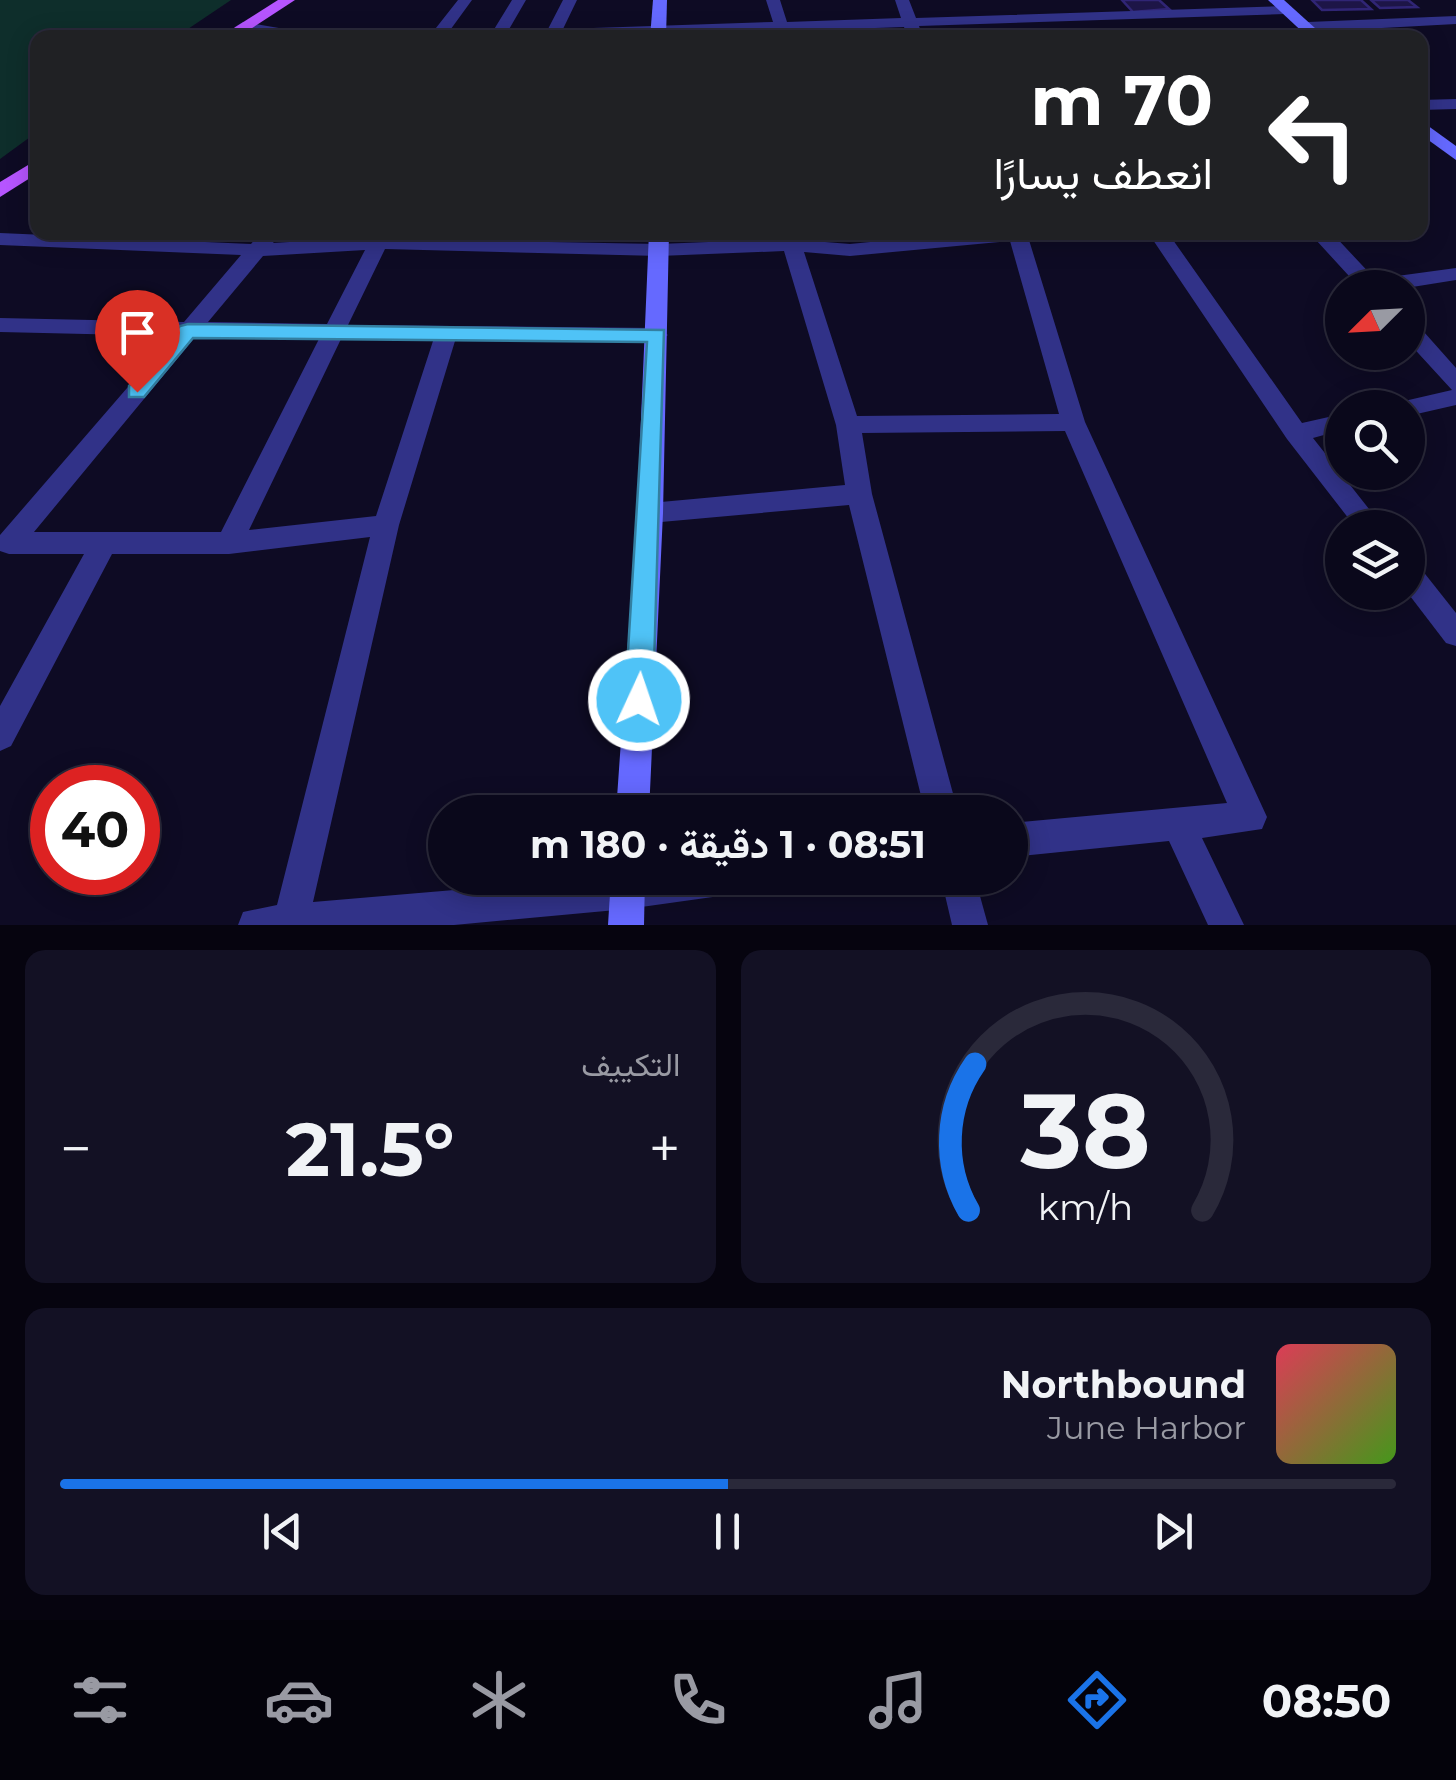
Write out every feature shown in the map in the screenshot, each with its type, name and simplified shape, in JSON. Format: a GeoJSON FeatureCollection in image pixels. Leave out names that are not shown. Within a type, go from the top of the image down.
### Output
{"type":"FeatureCollection","features":[{"type":"Feature","properties":{"kind":"main road"},"geometry":{"type":"LineString","coordinates":[[237,30],[288,0]]}},
{"type":"Feature","properties":{"kind":"main road"},"geometry":{"type":"LineString","coordinates":[[0,192],[30,170]]}},
{"type":"Feature","properties":{"kind":"street"},"geometry":{"type":"LineString","coordinates":[[441,30],[465,0]]}},
{"type":"Feature","properties":{"kind":"street"},"geometry":{"type":"LineString","coordinates":[[500,30],[518,0]]}},
{"type":"Feature","properties":{"kind":"street"},"geometry":{"type":"LineString","coordinates":[[555,30],[570,0]]}},
{"type":"Feature","properties":{"kind":"street"},"geometry":{"type":"LineString","coordinates":[[658,30],[660,0]]}},
{"type":"Feature","properties":{"kind":"street"},"geometry":{"type":"LineString","coordinates":[[774,0],[783,30]]}},
{"type":"Feature","properties":{"kind":"street"},"geometry":{"type":"LineString","coordinates":[[902,0],[915,30]]}},
{"type":"Feature","properties":{"kind":"street"},"geometry":{"type":"LineString","coordinates":[[992,0],[1017,30]]}},
{"type":"Feature","properties":{"kind":"street"},"geometry":{"type":"LineString","coordinates":[[1102,0],[1131,30]]}},
{"type":"Feature","properties":{"kind":"street"},"geometry":{"type":"LineString","coordinates":[[923,30],[1006,19],[1117,17],[1280,5],[1311,30]]}},
{"type":"Feature","properties":{"kind":"street"},"geometry":{"type":"LineString","coordinates":[[1338,30],[1456,20]]}},
{"type":"Feature","properties":{"kind":"street"},"geometry":{"type":"LineString","coordinates":[[243,26],[265,30]]}},
{"type":"Feature","properties":{"kind":"street"},"geometry":{"type":"LineString","coordinates":[[696,30],[735,26],[763,30]]}},
{"type":"Feature","properties":{"kind":"street"},"geometry":{"type":"LineString","coordinates":[[1428,105],[1456,104]]}},
{"type":"Feature","properties":{"kind":"street"},"geometry":{"type":"LineString","coordinates":[[1428,132],[1456,155]]}},
{"type":"Feature","properties":{"kind":"street"},"geometry":{"type":"LineString","coordinates":[[0,239],[30,239]]}},
{"type":"Feature","properties":{"kind":"street"},"geometry":{"type":"LineString","coordinates":[[132,240],[303,240]]}},
{"type":"Feature","properties":{"kind":"street"},"geometry":{"type":"LineString","coordinates":[[228,543],[380,240]]}},
{"type":"Feature","properties":{"kind":"street"},"geometry":{"type":"LineString","coordinates":[[544,240],[724,240]]}},
{"type":"Feature","properties":{"kind":"street"},"geometry":{"type":"LineString","coordinates":[[790,240],[848,425],[859,494],[937,795]]}},
{"type":"Feature","properties":{"kind":"street"},"geometry":{"type":"LineString","coordinates":[[818,240],[847,241]]}},
{"type":"Feature","properties":{"kind":"street"},"geometry":{"type":"LineString","coordinates":[[1020,240],[1073,422],[1250,817],[1028,839]]}},
{"type":"Feature","properties":{"kind":"street"},"geometry":{"type":"LineString","coordinates":[[1163,240],[1296,433],[1358,510]]}},
{"type":"Feature","properties":{"kind":"street"},"geometry":{"type":"LineString","coordinates":[[1327,240],[1356,270]]}},
{"type":"Feature","properties":{"kind":"street"},"geometry":{"type":"LineString","coordinates":[[5,543],[264,241]]}},
{"type":"Feature","properties":{"kind":"street"},"geometry":{"type":"LineString","coordinates":[[633,795],[650,512],[658,241]]}},
{"type":"Feature","properties":{"kind":"street"},"geometry":{"type":"LineString","coordinates":[[1425,278],[1456,274]]}},
{"type":"Feature","properties":{"kind":"street"},"geometry":{"type":"LineString","coordinates":[[0,325],[188,331],[657,335]]}},
{"type":"Feature","properties":{"kind":"street"},"geometry":{"type":"LineString","coordinates":[[446,334],[386,524],[279,924],[627,898]]}},
{"type":"Feature","properties":{"kind":"street"},"geometry":{"type":"LineString","coordinates":[[1425,347],[1456,383]]}},
{"type":"Feature","properties":{"kind":"street"},"geometry":{"type":"LineString","coordinates":[[1425,404],[1456,397]]}},
{"type":"Feature","properties":{"kind":"street"},"geometry":{"type":"LineString","coordinates":[[848,425],[1073,422]]}},
{"type":"Feature","properties":{"kind":"street"},"geometry":{"type":"LineString","coordinates":[[1296,433],[1325,426]]}},
{"type":"Feature","properties":{"kind":"street"},"geometry":{"type":"LineString","coordinates":[[650,512],[859,494]]}},
{"type":"Feature","properties":{"kind":"street"},"geometry":{"type":"LineString","coordinates":[[5,543],[228,543],[386,524]]}},
{"type":"Feature","properties":{"kind":"street"},"geometry":{"type":"LineString","coordinates":[[0,736],[104,543]]}},
{"type":"Feature","properties":{"kind":"street"},"geometry":{"type":"LineString","coordinates":[[1425,595],[1456,634]]}},
{"type":"Feature","properties":{"kind":"street"},"geometry":{"type":"LineString","coordinates":[[1179,826],[1226,925]]}},
{"type":"Feature","properties":{"kind":"street"},"geometry":{"type":"LineString","coordinates":[[962,895],[970,925]]}},
{"type":"Feature","properties":{"kind":"green space"},"geometry":{"type":"Polygon","coordinates":[[[0,0],[231,0],[186,30],[30,30],[30,137],[0,159],[0,0]]]}},
{"type":"Feature","properties":{"kind":"building"},"geometry":{"type":"Polygon","coordinates":[[[1122,0],[1159,0],[1169,9],[1133,12],[1122,0]]]}},
{"type":"Feature","properties":{"kind":"building"},"geometry":{"type":"Polygon","coordinates":[[[1312,0],[1361,0],[1371,9],[1322,10],[1312,0]]]}},
{"type":"Feature","properties":{"kind":"building"},"geometry":{"type":"Polygon","coordinates":[[[1371,0],[1408,0],[1417,7],[1380,8],[1371,0]]]}},
{"type":"Feature","properties":{"kind":"route"},"geometry":{"type":"LineString","coordinates":[[137,392],[188,331],[657,335],[639,700]]}}]}
